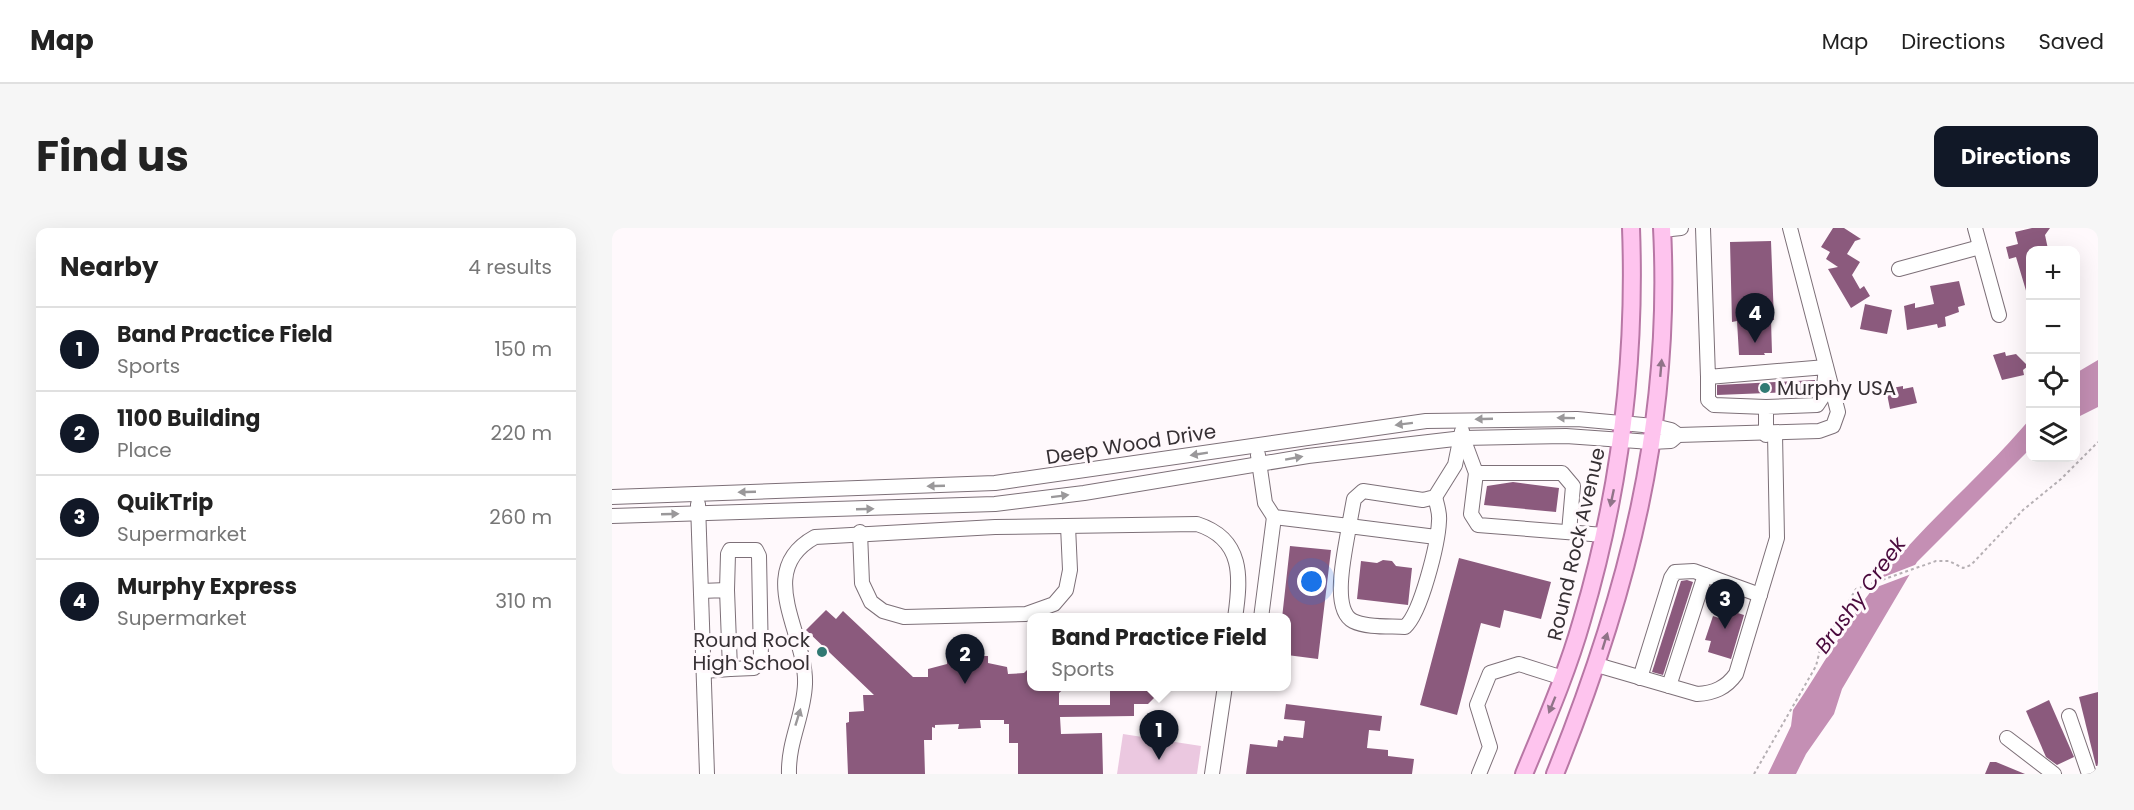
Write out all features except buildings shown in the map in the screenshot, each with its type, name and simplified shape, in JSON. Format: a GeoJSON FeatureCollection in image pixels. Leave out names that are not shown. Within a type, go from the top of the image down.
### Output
{"type":"FeatureCollection","features":[{"type":"Feature","properties":{"kind":"main road","name":"Round Rock Avenue"},"geometry":{"type":"LineString","coordinates":[[1524,774],[1563,678],[1582,620],[1604,535],[1624,423],[1631,338],[1631,228]]}},
{"type":"Feature","properties":{"kind":"main road"},"geometry":{"type":"LineString","coordinates":[[1555,774],[1598,665],[1634,532],[1653,434],[1664,327],[1662,229]]}},
{"type":"Feature","properties":{"kind":"street"},"geometry":{"type":"LineString","coordinates":[[1662,229],[1681,228]]}},
{"type":"Feature","properties":{"kind":"street"},"geometry":{"type":"LineString","coordinates":[[1703,228],[1708,400],[1714,405],[1766,407],[1817,405],[1823,396],[1826,367]]}},
{"type":"Feature","properties":{"kind":"street"},"geometry":{"type":"LineString","coordinates":[[1653,434],[1671,430],[1678,435],[1771,435],[1819,431],[1833,426],[1838,412],[1790,228]]}},
{"type":"Feature","properties":{"kind":"street"},"geometry":{"type":"LineString","coordinates":[[1975,228],[1999,315]]}},
{"type":"Feature","properties":{"kind":"street"},"geometry":{"type":"LineString","coordinates":[[1899,269],[1980,247]]}},
{"type":"Feature","properties":{"kind":"street"},"geometry":{"type":"LineString","coordinates":[[1708,377],[1826,367]]}},
{"type":"Feature","properties":{"kind":"street"},"geometry":{"type":"LineString","coordinates":[[1598,665],[1697,694],[1708,693],[1728,685],[1736,674],[1778,538],[1771,435],[1766,407]]}},
{"type":"Feature","properties":{"kind":"street","name":"Deep Wood Drive"},"geometry":{"type":"LineString","coordinates":[[612,497],[995,483],[1426,421],[1576,419],[1624,423],[1653,434]]}},
{"type":"Feature","properties":{"kind":"street"},"geometry":{"type":"LineString","coordinates":[[1462,420],[1463,438],[1476,473],[1471,514],[1478,525],[1604,535]]}},
{"type":"Feature","properties":{"kind":"street","name":"Deep Wood Drive"},"geometry":{"type":"LineString","coordinates":[[612,516],[994,504],[1084,493],[1308,456],[1463,438],[1566,436],[1622,440],[1653,434]]}},
{"type":"Feature","properties":{"kind":"street"},"geometry":{"type":"LineString","coordinates":[[1436,497],[1423,500],[1363,491],[1354,499],[1340,599],[1344,612],[1353,621],[1405,627],[1413,620],[1419,608],[1440,519],[1436,497],[1455,465],[1463,438]]}},
{"type":"Feature","properties":{"kind":"street"},"geometry":{"type":"LineString","coordinates":[[1256,444],[1265,502],[1274,517],[1262,613]]}},
{"type":"Feature","properties":{"kind":"street"},"geometry":{"type":"LineString","coordinates":[[1476,473],[1562,473],[1573,486],[1569,532]]}},
{"type":"Feature","properties":{"kind":"street"},"geometry":{"type":"LineString","coordinates":[[994,527],[995,483]]}},
{"type":"Feature","properties":{"kind":"street"},"geometry":{"type":"LineString","coordinates":[[698,493],[707,774]]}},
{"type":"Feature","properties":{"kind":"street"},"geometry":{"type":"LineString","coordinates":[[1274,517],[1436,537]]}},
{"type":"Feature","properties":{"kind":"street"},"geometry":{"type":"LineString","coordinates":[[789,774],[790,748],[802,704],[805,681],[801,651],[786,603],[788,566],[802,545],[815,537],[860,532],[1190,523],[1212,530],[1230,547],[1238,566],[1239,590],[1236,613]]}},
{"type":"Feature","properties":{"kind":"street"},"geometry":{"type":"LineString","coordinates":[[860,532],[862,583],[871,602],[883,611],[904,617],[1003,615],[1042,610],[1063,595],[1070,570],[1068,526]]}},
{"type":"Feature","properties":{"kind":"street"},"geometry":{"type":"LineString","coordinates":[[704,670],[730,669],[754,668],[761,660],[759,556],[756,550],[730,550],[728,554],[730,669]]}},
{"type":"Feature","properties":{"kind":"street"},"geometry":{"type":"LineString","coordinates":[[1640,678],[1671,578],[1675,572],[1684,569],[1760,595]]}},
{"type":"Feature","properties":{"kind":"street"},"geometry":{"type":"LineString","coordinates":[[1669,686],[1705,575]]}},
{"type":"Feature","properties":{"kind":"street"},"geometry":{"type":"LineString","coordinates":[[701,591],[728,590]]}},
{"type":"Feature","properties":{"kind":"street"},"geometry":{"type":"LineString","coordinates":[[1479,774],[1490,747],[1477,705],[1490,673],[1519,664],[1563,678]]}},
{"type":"Feature","properties":{"kind":"street"},"geometry":{"type":"LineString","coordinates":[[1212,774],[1224,691]]}},
{"type":"Feature","properties":{"kind":"street"},"geometry":{"type":"LineString","coordinates":[[2069,716],[2089,774]]}},
{"type":"Feature","properties":{"kind":"street"},"geometry":{"type":"LineString","coordinates":[[2007,738],[2054,774]]}},
{"type":"Feature","properties":{"kind":"path"},"geometry":{"type":"LineString","coordinates":[[1754,774],[1816,666],[1820,650],[1856,589],[1943,560],[1956,567],[1971,564],[2023,510],[2061,479],[2098,442]]}},
{"type":"Feature","properties":{"kind":"shaded area"},"geometry":{"type":"Polygon","coordinates":[[[2098,360],[2098,407],[2080,416],[2080,408],[2080,371],[2098,360]]]}},
{"type":"Feature","properties":{"kind":"shaded area"},"geometry":{"type":"Polygon","coordinates":[[[2026,424],[2026,453],[1917,562],[1842,689],[1834,714],[1806,754],[1796,774],[1768,774],[1791,726],[1793,710],[1866,598],[1914,540],[2026,424]]]}},
{"type":"Feature","properties":{"kind":"shaded area"},"geometry":{"type":"Polygon","coordinates":[[[1123,734],[1201,746],[1197,774],[1117,774],[1123,734]]]}},
{"type":"Feature","properties":{"kind":"pier"},"geometry":{"type":"Polygon","coordinates":[[[1920,563],[1914,573],[1869,590],[1876,580],[1920,563]]]}},
{"type":"Feature","properties":{"kind":"place","name":"Murphy Express"},"geometry":{"type":"Point","coordinates":[1755,343]}},
{"type":"Feature","properties":{"kind":"place","name":"Murphy USA"},"geometry":{"type":"Point","coordinates":[1765,388]}},
{"type":"Feature","properties":{"kind":"place","name":"QuikTrip"},"geometry":{"type":"Point","coordinates":[1725,629]}},
{"type":"Feature","properties":{"kind":"place","name":"Round Rock High School"},"geometry":{"type":"Point","coordinates":[822,652]}},
{"type":"Feature","properties":{"kind":"place","name":"1100 Building"},"geometry":{"type":"Point","coordinates":[965,684]}},
{"type":"Feature","properties":{"kind":"place","name":"Band Practice Field"},"geometry":{"type":"Point","coordinates":[1159,760]}},
{"type":"Feature","properties":{"kind":"water label","name":"Brushy Creek"},"geometry":{"type":"Point","coordinates":[1860,595]}}]}
